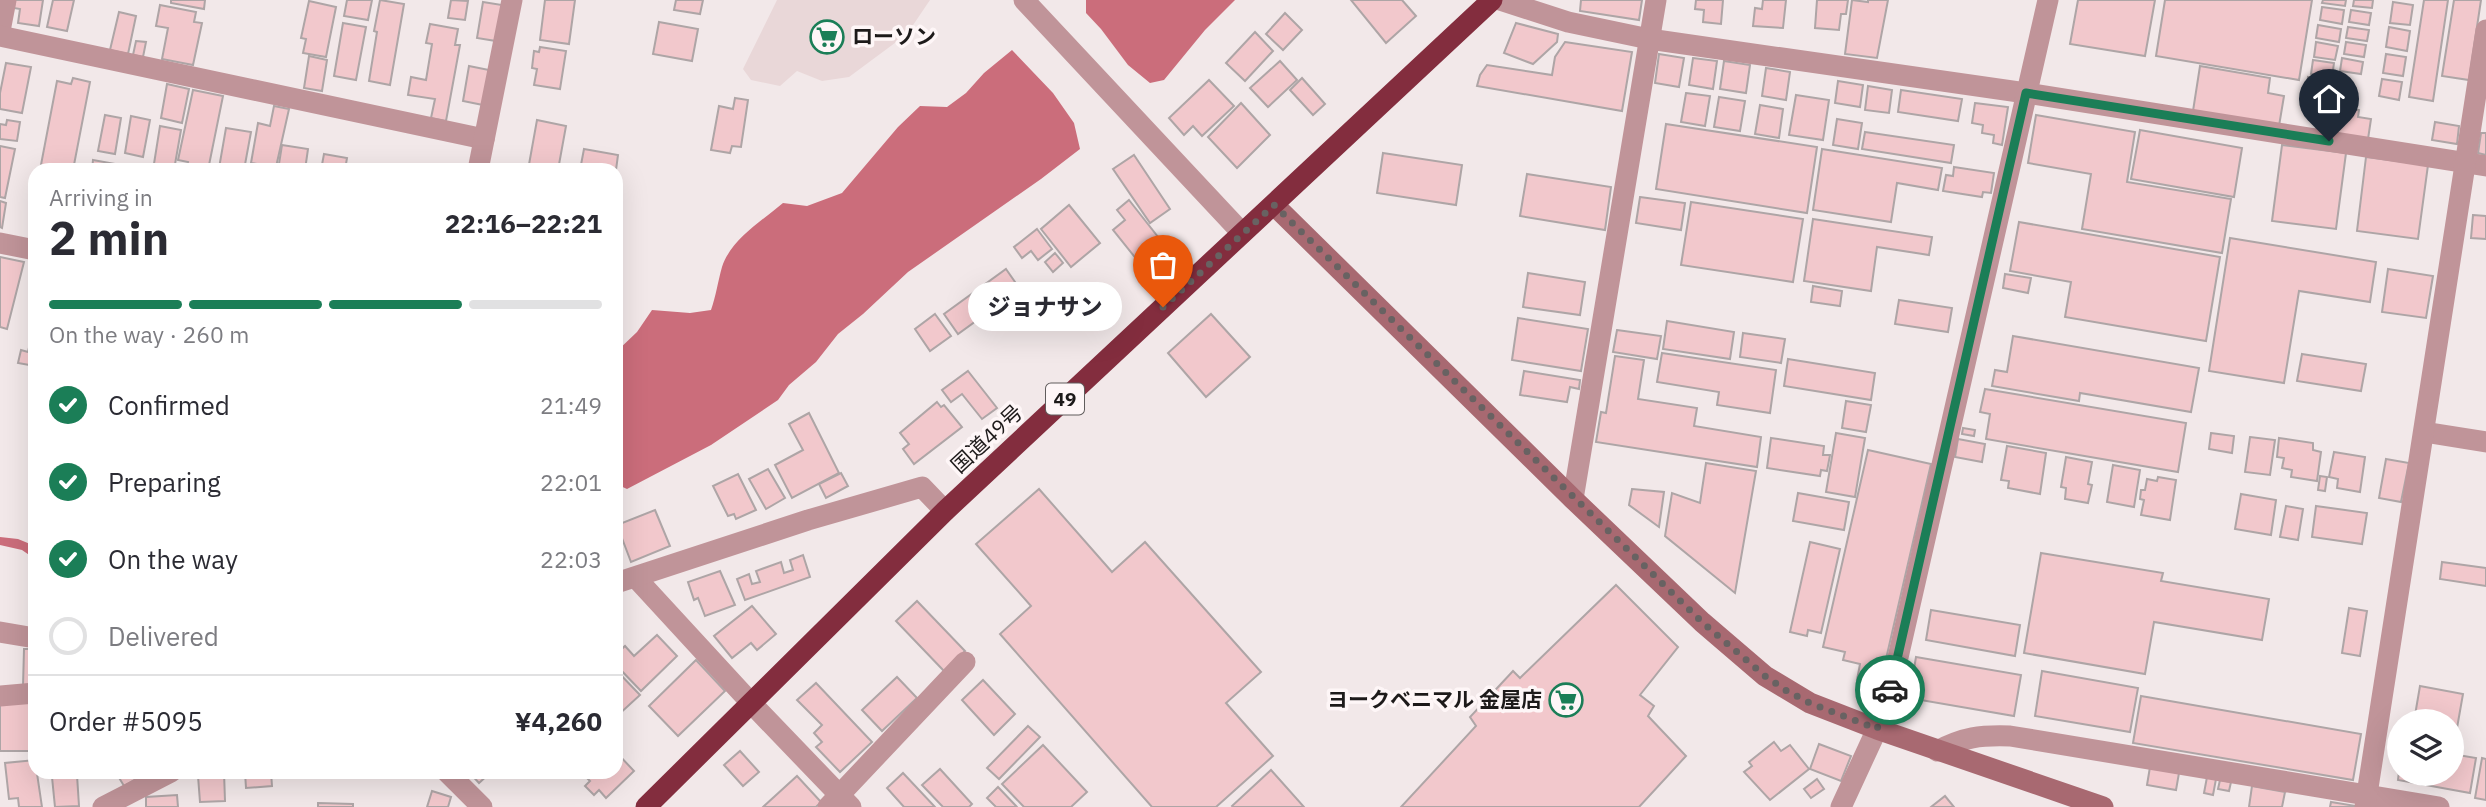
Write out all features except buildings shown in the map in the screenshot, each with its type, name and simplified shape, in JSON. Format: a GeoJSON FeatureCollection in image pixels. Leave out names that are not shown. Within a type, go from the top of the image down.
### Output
{"type":"FeatureCollection","features":[{"type":"Feature","properties":{"kind":"highway","name":"国道49号"},"geometry":{"type":"LineString","coordinates":[[646,807],[945,511],[1492,0]]}},
{"type":"Feature","properties":{"kind":"street"},"geometry":{"type":"LineString","coordinates":[[0,31],[6,0]]}},
{"type":"Feature","properties":{"kind":"street"},"geometry":{"type":"LineString","coordinates":[[479,163],[512,0]]}},
{"type":"Feature","properties":{"kind":"street"},"geometry":{"type":"LineString","coordinates":[[1024,0],[1242,233]]}},
{"type":"Feature","properties":{"kind":"street"},"geometry":{"type":"LineString","coordinates":[[1500,0],[1568,22],[1649,40],[2026,93],[2476,164]]}},
{"type":"Feature","properties":{"kind":"street"},"geometry":{"type":"LineString","coordinates":[[1573,499],[1656,0]]}},
{"type":"Feature","properties":{"kind":"street"},"geometry":{"type":"LineString","coordinates":[[1845,805],[1877,729],[1894,675],[2048,0]]}},
{"type":"Feature","properties":{"kind":"street"},"geometry":{"type":"LineString","coordinates":[[2366,801],[2424,432],[2476,164],[2486,30]]}},
{"type":"Feature","properties":{"kind":"street"},"geometry":{"type":"LineString","coordinates":[[0,36],[484,139]]}},
{"type":"Feature","properties":{"kind":"street"},"geometry":{"type":"LineString","coordinates":[[1274,205],[1573,499],[1702,622],[1765,676],[1810,703],[1877,729],[2104,807]]}},
{"type":"Feature","properties":{"kind":"street"},"geometry":{"type":"LineString","coordinates":[[0,243],[28,249]]}},
{"type":"Feature","properties":{"kind":"street"},"geometry":{"type":"LineString","coordinates":[[2424,432],[2486,442]]}},
{"type":"Feature","properties":{"kind":"street"},"geometry":{"type":"LineString","coordinates":[[945,511],[922,486],[626,580],[752,704],[839,803],[965,662]]}},
{"type":"Feature","properties":{"kind":"street"},"geometry":{"type":"LineString","coordinates":[[0,632],[28,637]]}},
{"type":"Feature","properties":{"kind":"street"},"geometry":{"type":"LineString","coordinates":[[0,696],[28,694]]}},
{"type":"Feature","properties":{"kind":"street"},"geometry":{"type":"LineString","coordinates":[[1937,751],[1956,741],[1974,736],[2010,736],[2366,801],[2439,807]]}},
{"type":"Feature","properties":{"kind":"street"},"geometry":{"type":"LineString","coordinates":[[103,807],[157,779]]}},
{"type":"Feature","properties":{"kind":"street"},"geometry":{"type":"LineString","coordinates":[[454,779],[482,807]]}},
{"type":"Feature","properties":{"kind":"shaded area"},"geometry":{"type":"Polygon","coordinates":[[[777,0],[930,0],[907,34],[849,77],[822,81],[797,71],[780,86],[751,80],[743,69],[777,0]]]}},
{"type":"Feature","properties":{"kind":"shaded area"},"geometry":{"type":"Polygon","coordinates":[[[1086,0],[1235,0],[1205,30],[1164,80],[1150,83],[1128,65],[1086,13],[1086,0]]]}},
{"type":"Feature","properties":{"kind":"shaded area"},"geometry":{"type":"Polygon","coordinates":[[[1012,50],[1053,93],[1074,123],[1080,149],[908,272],[838,334],[816,362],[789,385],[778,400],[711,445],[627,489],[623,487],[623,345],[637,332],[652,310],[690,313],[711,310],[726,257],[748,231],[783,203],[807,206],[842,193],[898,127],[920,106],[947,107],[966,93],[984,73],[1012,50]]]}},
{"type":"Feature","properties":{"kind":"shaded area"},"geometry":{"type":"Polygon","coordinates":[[[0,537],[18,539],[28,543],[28,554],[22,550],[0,545],[0,537]]]}},
{"type":"Feature","properties":{"kind":"way so far"},"geometry":{"type":"LineString","coordinates":[[1163,307],[1274,205],[1573,499],[1702,622],[1765,676],[1810,703],[1877,729],[1890,690]]}},
{"type":"Feature","properties":{"kind":"place","name":"ローソン"},"geometry":{"type":"Point","coordinates":[827,37]}},
{"type":"Feature","properties":{"kind":"place","name":"ジョナサン"},"geometry":{"type":"Point","coordinates":[1163,307]}},
{"type":"Feature","properties":{"kind":"place","name":"ヨークベニマル 金屋店"},"geometry":{"type":"Point","coordinates":[1566,700]}},
{"type":"Feature","properties":{"kind":"route"},"geometry":{"type":"LineString","coordinates":[[1890,690],[2026,93],[2329,141]]}}]}
